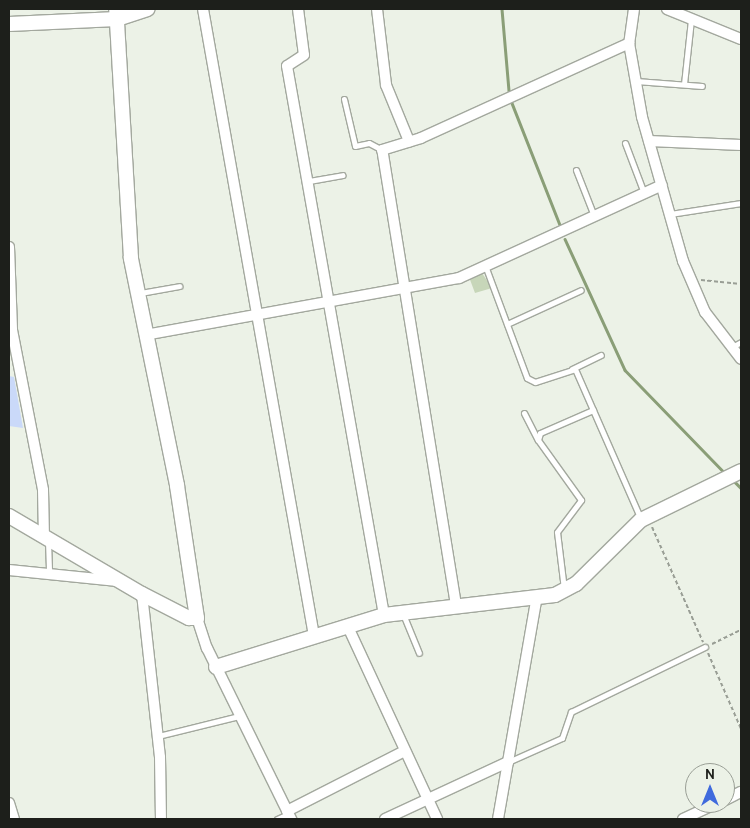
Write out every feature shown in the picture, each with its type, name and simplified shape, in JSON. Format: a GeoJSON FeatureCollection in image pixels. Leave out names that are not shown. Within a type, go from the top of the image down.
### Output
{"type":"FeatureCollection","features":[{"type":"Feature","properties":{"kind":"street"},"geometry":{"type":"LineString","coordinates":[[9,24],[116,14],[147,9]]}},
{"type":"Feature","properties":{"kind":"street"},"geometry":{"type":"LineString","coordinates":[[203,9],[314,636]]}},
{"type":"Feature","properties":{"kind":"street"},"geometry":{"type":"LineString","coordinates":[[298,9],[304,55],[287,66],[332,302],[384,616]]}},
{"type":"Feature","properties":{"kind":"street"},"geometry":{"type":"LineString","coordinates":[[377,9],[386,85],[409,141]]}},
{"type":"Feature","properties":{"kind":"street"},"geometry":{"type":"LineString","coordinates":[[634,9],[630,43],[636,81],[649,141],[690,280],[709,318],[741,359]]}},
{"type":"Feature","properties":{"kind":"street"},"geometry":{"type":"LineString","coordinates":[[667,9],[741,39]]}},
{"type":"Feature","properties":{"kind":"street"},"geometry":{"type":"LineString","coordinates":[[116,14],[131,258],[145,335],[177,485],[197,618],[216,667],[289,815],[405,751]]}},
{"type":"Feature","properties":{"kind":"street"},"geometry":{"type":"LineString","coordinates":[[456,605],[402,290],[382,150],[409,141],[630,43]]}},
{"type":"Feature","properties":{"kind":"street"},"geometry":{"type":"LineString","coordinates":[[649,141],[741,145]]}},
{"type":"Feature","properties":{"kind":"street"},"geometry":{"type":"LineString","coordinates":[[145,335],[258,313],[402,290],[486,268],[662,185]]}},
{"type":"Feature","properties":{"kind":"street"},"geometry":{"type":"LineString","coordinates":[[9,247],[12,330],[44,490],[46,537]]}},
{"type":"Feature","properties":{"kind":"street"},"geometry":{"type":"LineString","coordinates":[[216,667],[384,616],[456,605],[536,601],[564,590],[644,518],[741,471]]}},
{"type":"Feature","properties":{"kind":"street"},"geometry":{"type":"LineString","coordinates":[[9,516],[142,594],[189,618],[197,618]]}},
{"type":"Feature","properties":{"kind":"street"},"geometry":{"type":"LineString","coordinates":[[9,570],[49,576],[120,581]]}},
{"type":"Feature","properties":{"kind":"street"},"geometry":{"type":"LineString","coordinates":[[142,594],[158,736],[161,819]]}},
{"type":"Feature","properties":{"kind":"street"},"geometry":{"type":"LineString","coordinates":[[498,819],[536,601]]}},
{"type":"Feature","properties":{"kind":"street"},"geometry":{"type":"LineString","coordinates":[[348,627],[437,819]]}},
{"type":"Feature","properties":{"kind":"street"},"geometry":{"type":"LineString","coordinates":[[385,819],[508,762]]}},
{"type":"Feature","properties":{"kind":"street"},"geometry":{"type":"LineString","coordinates":[[9,803],[14,819]]}},
{"type":"Feature","properties":{"kind":"street"},"geometry":{"type":"LineString","coordinates":[[683,819],[696,813]]}},
{"type":"Feature","properties":{"kind":"lane"},"geometry":{"type":"LineString","coordinates":[[684,84],[691,20]]}},
{"type":"Feature","properties":{"kind":"lane"},"geometry":{"type":"LineString","coordinates":[[636,81],[702,86]]}},
{"type":"Feature","properties":{"kind":"lane"},"geometry":{"type":"LineString","coordinates":[[344,99],[355,146],[369,143],[382,150]]}},
{"type":"Feature","properties":{"kind":"lane"},"geometry":{"type":"LineString","coordinates":[[625,143],[644,194]]}},
{"type":"Feature","properties":{"kind":"lane"},"geometry":{"type":"LineString","coordinates":[[576,170],[594,217]]}},
{"type":"Feature","properties":{"kind":"lane"},"geometry":{"type":"LineString","coordinates":[[309,180],[342,175]]}},
{"type":"Feature","properties":{"kind":"lane"},"geometry":{"type":"LineString","coordinates":[[670,214],[741,203]]}},
{"type":"Feature","properties":{"kind":"lane"},"geometry":{"type":"LineString","coordinates":[[486,268],[527,378],[535,382],[571,369],[601,355]]}},
{"type":"Feature","properties":{"kind":"lane"},"geometry":{"type":"LineString","coordinates":[[138,294],[179,286]]}},
{"type":"Feature","properties":{"kind":"lane"},"geometry":{"type":"LineString","coordinates":[[507,324],[581,290]]}},
{"type":"Feature","properties":{"kind":"lane"},"geometry":{"type":"LineString","coordinates":[[732,347],[741,342]]}},
{"type":"Feature","properties":{"kind":"lane"},"geometry":{"type":"LineString","coordinates":[[571,369],[593,410],[644,518]]}},
{"type":"Feature","properties":{"kind":"lane"},"geometry":{"type":"LineString","coordinates":[[538,440],[540,434],[593,410]]}},
{"type":"Feature","properties":{"kind":"lane"},"geometry":{"type":"LineString","coordinates":[[524,413],[538,440],[581,500],[556,532],[564,590]]}},
{"type":"Feature","properties":{"kind":"lane"},"geometry":{"type":"LineString","coordinates":[[46,537],[49,576]]}},
{"type":"Feature","properties":{"kind":"lane"},"geometry":{"type":"LineString","coordinates":[[403,613],[419,653]]}},
{"type":"Feature","properties":{"kind":"lane"},"geometry":{"type":"LineString","coordinates":[[508,762],[556,743],[571,712],[705,647]]}},
{"type":"Feature","properties":{"kind":"lane"},"geometry":{"type":"LineString","coordinates":[[158,736],[239,716]]}},
{"type":"Feature","properties":{"kind":"lane"},"geometry":{"type":"LineString","coordinates":[[277,819],[289,815]]}},
{"type":"Feature","properties":{"kind":"path"},"geometry":{"type":"LineString","coordinates":[[690,280],[741,284]]}},
{"type":"Feature","properties":{"kind":"path"},"geometry":{"type":"LineString","coordinates":[[644,518],[741,728]]}},
{"type":"Feature","properties":{"kind":"path"},"geometry":{"type":"LineString","coordinates":[[705,647],[741,630]]}},
{"type":"Feature","properties":{"kind":"green space"},"geometry":{"type":"Polygon","coordinates":[[[482,273],[492,288],[475,293],[469,277],[482,273]]]}},
{"type":"Feature","properties":{"kind":"building"},"geometry":{"type":"Polygon","coordinates":[[[9,376],[14,377],[23,428],[9,426],[9,376]]]}},
{"type":"Feature","properties":{"kind":"waterway"},"geometry":{"type":"LineString","coordinates":[[502,9],[509,91]]}},
{"type":"Feature","properties":{"kind":"waterway"},"geometry":{"type":"LineString","coordinates":[[512,103],[560,225]]}},
{"type":"Feature","properties":{"kind":"waterway"},"geometry":{"type":"LineString","coordinates":[[565,239],[625,370],[724,472]]}},
{"type":"Feature","properties":{"kind":"waterway"},"geometry":{"type":"LineString","coordinates":[[734,481],[741,488]]}}]}
